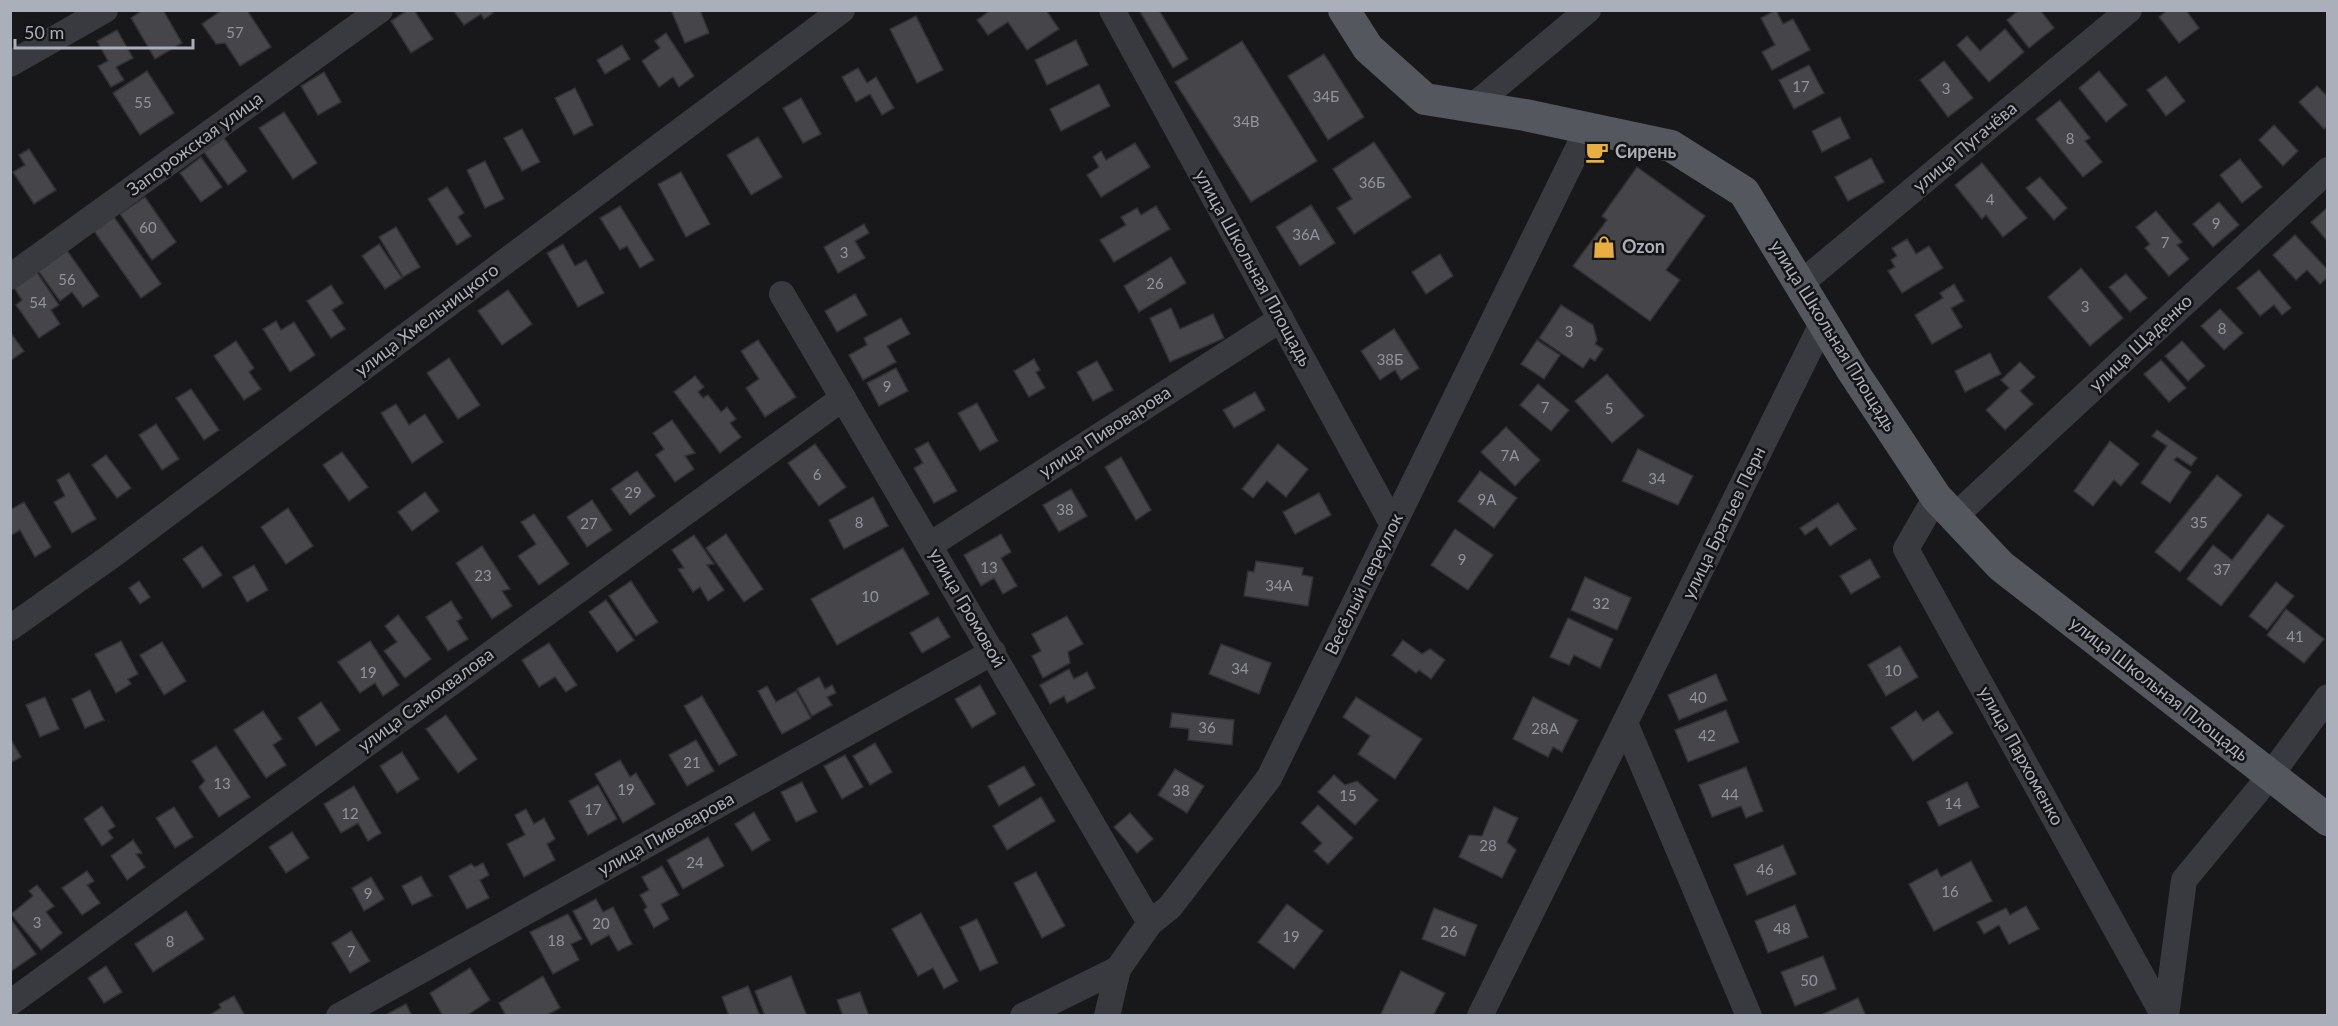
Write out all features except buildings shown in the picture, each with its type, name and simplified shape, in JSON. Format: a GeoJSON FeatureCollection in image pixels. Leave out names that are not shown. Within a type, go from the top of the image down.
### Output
{"type":"FeatureCollection","features":[{"type":"Feature","properties":{"kind":"main road","name":"улица Школьная Площадь"},"geometry":{"type":"LineString","coordinates":[[1344,10],[1368,48],[1425,99],[1588,128],[1671,146],[1744,192],[1823,322],[1946,506],[2001,566],[2328,820]]}},
{"type":"Feature","properties":{"kind":"street"},"geometry":{"type":"LineString","coordinates":[[10,63],[105,10]]}},
{"type":"Feature","properties":{"kind":"street","name":"Запорожская улица"},"geometry":{"type":"LineString","coordinates":[[10,277],[380,10]]}},
{"type":"Feature","properties":{"kind":"street","name":"улица Хмельницкого"},"geometry":{"type":"LineString","coordinates":[[10,628],[110,557],[842,10]]}},
{"type":"Feature","properties":{"kind":"street","name":"улица Школьная Площадь"},"geometry":{"type":"LineString","coordinates":[[1112,10],[1393,525]]}},
{"type":"Feature","properties":{"kind":"street"},"geometry":{"type":"LineString","coordinates":[[1472,107],[1588,10]]}},
{"type":"Feature","properties":{"kind":"street","name":"улица Пугачёва"},"geometry":{"type":"LineString","coordinates":[[1800,284],[2129,10]]}},
{"type":"Feature","properties":{"kind":"street","name":"Весёлый переулок"},"geometry":{"type":"LineString","coordinates":[[1107,1016],[1118,969],[1150,922],[1170,907],[1269,778],[1588,128]]}},
{"type":"Feature","properties":{"kind":"street","name":"улица Щаденко"},"geometry":{"type":"LineString","coordinates":[[1946,506],[2328,170]]}},
{"type":"Feature","properties":{"kind":"street","name":"улица Громовой"},"geometry":{"type":"LineString","coordinates":[[782,294],[1150,922]]}},
{"type":"Feature","properties":{"kind":"street","name":"улица Пивоварова"},"geometry":{"type":"LineString","coordinates":[[930,545],[1281,319]]}},
{"type":"Feature","properties":{"kind":"street","name":"улица Братьев Перн"},"geometry":{"type":"LineString","coordinates":[[1480,1016],[1823,322]]}},
{"type":"Feature","properties":{"kind":"street","name":"улица Самохвалова"},"geometry":{"type":"LineString","coordinates":[[10,1003],[843,398]]}},
{"type":"Feature","properties":{"kind":"street","name":"улица Пархоменко"},"geometry":{"type":"LineString","coordinates":[[1946,506],[1906,549],[2165,1016]]}},
{"type":"Feature","properties":{"kind":"street","name":"улица Пивоварова"},"geometry":{"type":"LineString","coordinates":[[339,1016],[993,652]]}},
{"type":"Feature","properties":{"kind":"street"},"geometry":{"type":"LineString","coordinates":[[2165,1016],[2184,880],[2270,776],[2328,697]]}},
{"type":"Feature","properties":{"kind":"street"},"geometry":{"type":"LineString","coordinates":[[1625,723],[1749,1016]]}},
{"type":"Feature","properties":{"kind":"street"},"geometry":{"type":"LineString","coordinates":[[1023,1016],[1118,969]]}},
{"type":"Feature","properties":{"kind":"place","name":"Сирень"},"geometry":{"type":"Point","coordinates":[1597,152]}},
{"type":"Feature","properties":{"kind":"place","name":"Ozon"},"geometry":{"type":"Point","coordinates":[1604,247]}}]}
